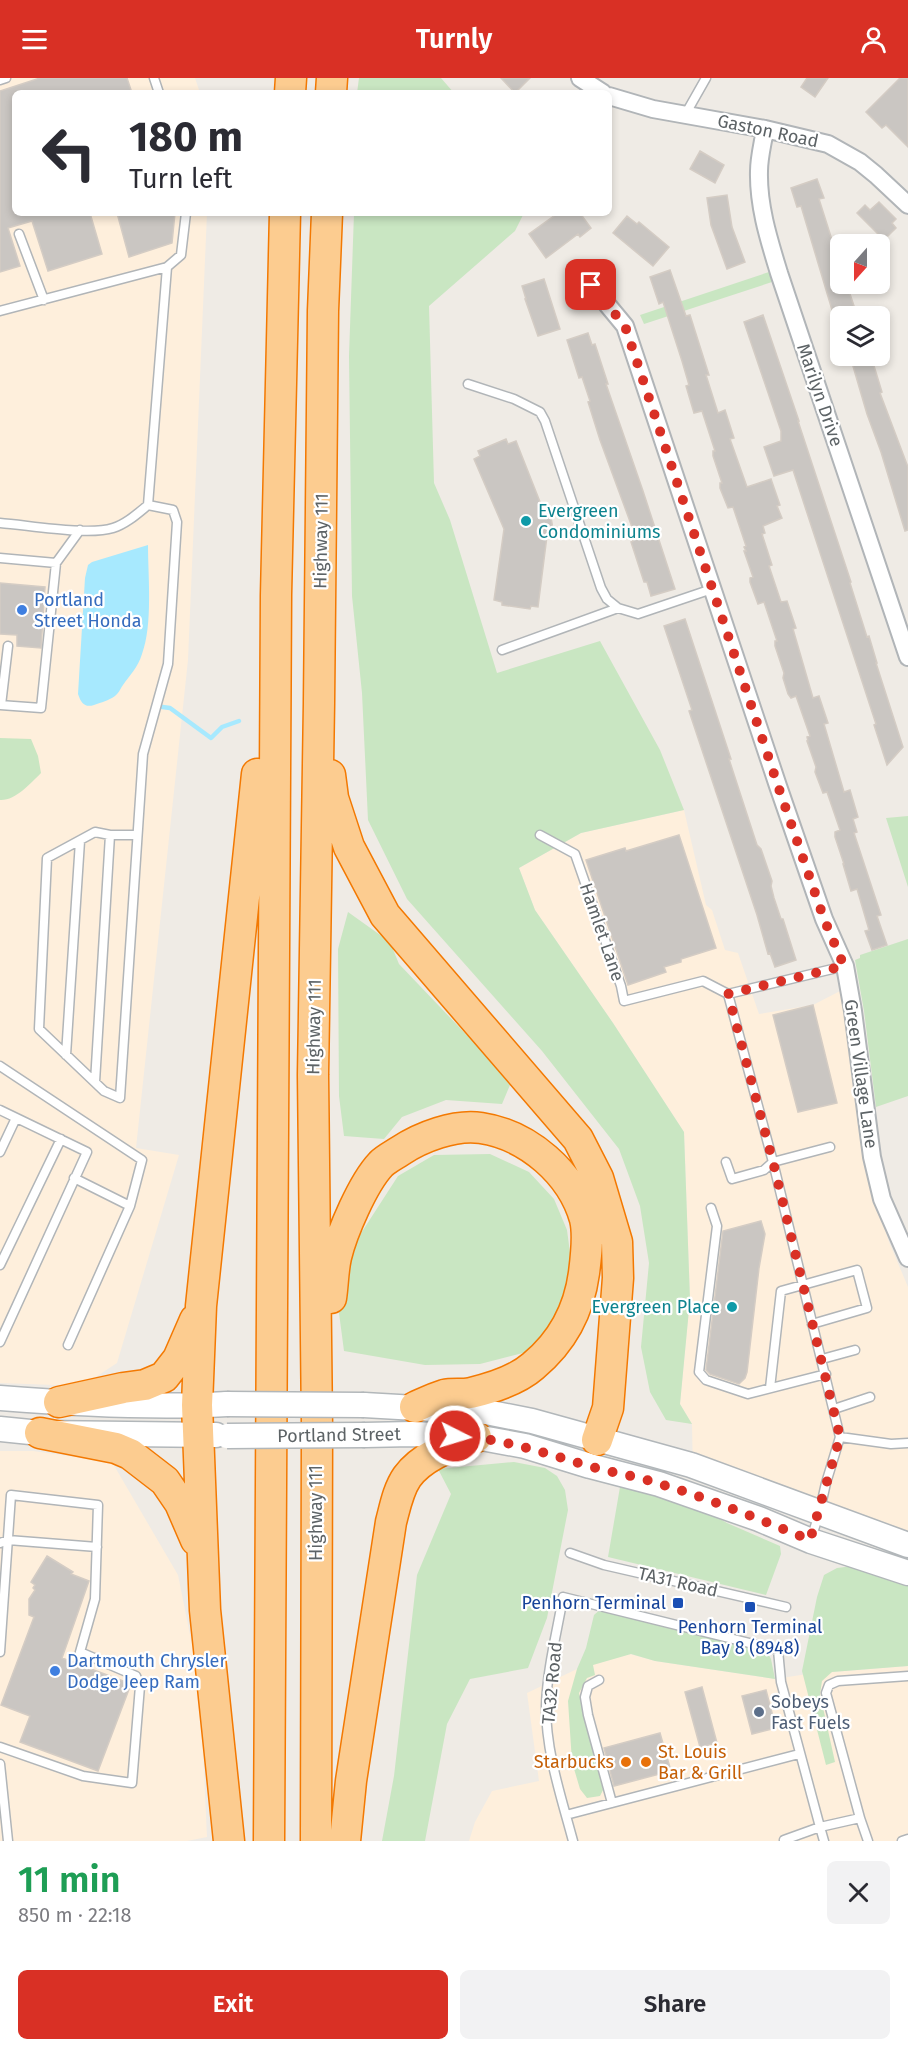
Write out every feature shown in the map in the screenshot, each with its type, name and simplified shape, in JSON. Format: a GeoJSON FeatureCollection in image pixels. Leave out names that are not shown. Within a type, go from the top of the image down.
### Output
{"type":"FeatureCollection","features":[{"type":"Feature","properties":{"kind":"highway"},"geometry":{"type":"LineString","coordinates":[[269,1841],[270,1286],[276,595],[285,216]]}},
{"type":"Feature","properties":{"kind":"highway","name":"Highway 111"},"geometry":{"type":"LineString","coordinates":[[316,1841],[317,1426],[313,1075],[323,311],[327,216]]}},
{"type":"Feature","properties":{"kind":"highway"},"geometry":{"type":"LineString","coordinates":[[229,1841],[205,1610],[204,1560],[208,1425],[201,1306],[276,595]]}},
{"type":"Feature","properties":{"kind":"highway"},"geometry":{"type":"LineString","coordinates":[[319,703],[336,808],[349,848],[385,915],[578,1139],[598,1178],[617,1242],[618,1278],[608,1408],[593,1453]]}},
{"type":"Feature","properties":{"kind":"highway"},"geometry":{"type":"LineString","coordinates":[[317,1426],[336,1257],[355,1206],[382,1164],[416,1140],[447,1130],[480,1128],[517,1139],[546,1159],[564,1179],[585,1221],[586,1254],[582,1289],[572,1318],[560,1339],[548,1352],[532,1368],[515,1378],[471,1393],[444,1395],[415,1407]]}},
{"type":"Feature","properties":{"kind":"highway"},"geometry":{"type":"LineString","coordinates":[[59,1402],[145,1385],[164,1377],[178,1359],[201,1306]]}},
{"type":"Feature","properties":{"kind":"highway"},"geometry":{"type":"LineString","coordinates":[[40,1433],[116,1448],[130,1454],[165,1481],[180,1503],[204,1560]]}},
{"type":"Feature","properties":{"kind":"highway"},"geometry":{"type":"LineString","coordinates":[[345,1841],[351,1781],[390,1522],[398,1496],[407,1478],[418,1467],[438,1452],[476,1437]]}},
{"type":"Feature","properties":{"kind":"main road","name":"Portland Street"},"geometry":{"type":"LineString","coordinates":[[0,1398],[59,1402],[208,1425],[365,1435],[411,1434],[476,1437],[525,1446],[691,1465],[908,1545]]}},
{"type":"Feature","properties":{"kind":"main road","name":"Portland Street"},"geometry":{"type":"LineString","coordinates":[[0,1429],[40,1433],[208,1425],[227,1404],[364,1405],[486,1412],[532,1421],[659,1484],[759,1519],[810,1540],[908,1573]]}},
{"type":"Feature","properties":{"kind":"street"},"geometry":{"type":"LineString","coordinates":[[580,78],[598,90]]}},
{"type":"Feature","properties":{"kind":"street","name":"Gaston Road"},"geometry":{"type":"LineString","coordinates":[[612,97],[636,105],[806,137],[828,144],[845,152],[876,175],[908,205]]}},
{"type":"Feature","properties":{"kind":"street","name":"Marilyn Drive"},"geometry":{"type":"LineString","coordinates":[[765,129],[759,169],[761,202],[767,233],[908,657]]}},
{"type":"Feature","properties":{"kind":"street","name":"Green Village Lane"},"geometry":{"type":"LineString","coordinates":[[591,285],[625,326],[824,919],[844,966],[855,1022],[872,1157],[882,1199],[908,1258]]}},
{"type":"Feature","properties":{"kind":"lane"},"geometry":{"type":"LineString","coordinates":[[0,80],[6,78]]}},
{"type":"Feature","properties":{"kind":"lane"},"geometry":{"type":"LineString","coordinates":[[685,115],[706,78]]}},
{"type":"Feature","properties":{"kind":"lane"},"geometry":{"type":"LineString","coordinates":[[0,311],[166,267],[181,255],[186,216]]}},
{"type":"Feature","properties":{"kind":"lane"},"geometry":{"type":"LineString","coordinates":[[19,234],[44,300]]}},
{"type":"Feature","properties":{"kind":"lane"},"geometry":{"type":"LineString","coordinates":[[0,523],[80,530],[113,528],[130,520],[148,505],[166,267]]}},
{"type":"Feature","properties":{"kind":"lane"},"geometry":{"type":"LineString","coordinates":[[468,384],[514,399],[540,412],[601,588],[607,599],[618,608],[638,614],[712,589]]}},
{"type":"Feature","properties":{"kind":"lane"},"geometry":{"type":"LineString","coordinates":[[137,835],[110,835],[95,832],[47,858],[39,1029],[104,1091],[120,1098],[143,754],[168,664],[177,522],[173,510],[148,505]]}},
{"type":"Feature","properties":{"kind":"lane"},"geometry":{"type":"LineString","coordinates":[[8,646],[1,705],[41,708],[56,563],[80,530]]}},
{"type":"Feature","properties":{"kind":"lane"},"geometry":{"type":"LineString","coordinates":[[0,558],[56,563]]}},
{"type":"Feature","properties":{"kind":"lane"},"geometry":{"type":"LineString","coordinates":[[502,650],[618,608]]}},
{"type":"Feature","properties":{"kind":"lane"},"geometry":{"type":"LineString","coordinates":[[94,1082],[110,835]]}},
{"type":"Feature","properties":{"kind":"lane","name":"Hamlet Lane"},"geometry":{"type":"LineString","coordinates":[[540,835],[575,854],[621,986],[624,1001],[703,981],[728,994]]}},
{"type":"Feature","properties":{"kind":"lane"},"geometry":{"type":"LineString","coordinates":[[66,1055],[80,841]]}},
{"type":"Feature","properties":{"kind":"lane"},"geometry":{"type":"LineString","coordinates":[[810,1540],[840,1437],[773,1162],[728,994],[844,966]]}},
{"type":"Feature","properties":{"kind":"lane"},"geometry":{"type":"LineString","coordinates":[[0,1066],[142,1160],[130,1206],[68,1345]]}},
{"type":"Feature","properties":{"kind":"lane"},"geometry":{"type":"LineString","coordinates":[[0,1110],[87,1152],[0,1342]]}},
{"type":"Feature","properties":{"kind":"lane"},"geometry":{"type":"LineString","coordinates":[[0,1152],[16,1118]]}},
{"type":"Feature","properties":{"kind":"lane"},"geometry":{"type":"LineString","coordinates":[[0,1265],[61,1139]]}},
{"type":"Feature","properties":{"kind":"lane"},"geometry":{"type":"LineString","coordinates":[[726,1162],[732,1179],[764,1170],[773,1162],[830,1147]]}},
{"type":"Feature","properties":{"kind":"lane"},"geometry":{"type":"LineString","coordinates":[[75,1178],[130,1206]]}},
{"type":"Feature","properties":{"kind":"lane"},"geometry":{"type":"LineString","coordinates":[[711,1208],[717,1226],[699,1372],[706,1380],[748,1394],[826,1374]]}},
{"type":"Feature","properties":{"kind":"lane"},"geometry":{"type":"LineString","coordinates":[[770,1388],[781,1291],[857,1269],[867,1308],[813,1324]]}},
{"type":"Feature","properties":{"kind":"lane"},"geometry":{"type":"LineString","coordinates":[[822,1359],[855,1350]]}},
{"type":"Feature","properties":{"kind":"lane"},"geometry":{"type":"LineString","coordinates":[[834,1409],[870,1397]]}},
{"type":"Feature","properties":{"kind":"lane"},"geometry":{"type":"LineString","coordinates":[[840,1437],[891,1444],[908,1443]]}},
{"type":"Feature","properties":{"kind":"lane"},"geometry":{"type":"LineString","coordinates":[[0,1652],[4,1541],[11,1495],[98,1505],[95,1599],[80,1652],[136,1676],[140,1686],[132,1783],[82,1776],[0,1747]]}},
{"type":"Feature","properties":{"kind":"lane"},"geometry":{"type":"LineString","coordinates":[[4,1541],[97,1547]]}},
{"type":"Feature","properties":{"kind":"lane","name":"TA31 Road"},"geometry":{"type":"LineString","coordinates":[[570,1553],[604,1565],[786,1607]]}},
{"type":"Feature","properties":{"kind":"lane","name":"TA32 Road"},"geometry":{"type":"LineString","coordinates":[[573,1841],[555,1778],[547,1733],[546,1704],[563,1597],[778,1650],[781,1682],[800,1754]]}},
{"type":"Feature","properties":{"kind":"lane"},"geometry":{"type":"LineString","coordinates":[[868,1841],[826,1693],[829,1685],[838,1681],[908,1676]]}},
{"type":"Feature","properties":{"kind":"lane"},"geometry":{"type":"LineString","coordinates":[[599,1680],[588,1686],[585,1697],[612,1803]]}},
{"type":"Feature","properties":{"kind":"lane"},"geometry":{"type":"LineString","coordinates":[[566,1815],[800,1754],[824,1841]]}},
{"type":"Feature","properties":{"kind":"lane"},"geometry":{"type":"LineString","coordinates":[[0,1764],[8,1841]]}},
{"type":"Feature","properties":{"kind":"lane"},"geometry":{"type":"LineString","coordinates":[[784,1840],[820,1827],[860,1818]]}},
{"type":"Feature","properties":{"kind":"lane"},"geometry":{"type":"LineString","coordinates":[[902,1841],[908,1839]]}},
{"type":"Feature","properties":{"kind":"shaded area"},"geometry":{"type":"Polygon","coordinates":[[[0,78],[195,78],[199,90],[12,90],[12,216],[207,216],[188,660],[136,1148],[179,1155],[117,1363],[82,1386],[0,1383],[0,78]]]}},
{"type":"Feature","properties":{"kind":"shaded area","name":"Evergreen Place"},"geometry":{"type":"Polygon","coordinates":[[[684,810],[706,905],[712,910],[725,950],[738,953],[759,1014],[813,1005],[842,990],[864,1167],[889,1242],[908,1287],[908,1556],[693,1480],[692,1424],[680,1404],[690,1299],[684,1132],[535,910],[519,868],[581,833],[684,810]]]}},
{"type":"Feature","properties":{"kind":"shaded area"},"geometry":{"type":"Polygon","coordinates":[[[0,1451],[33,1451],[112,1462],[178,1575],[200,1685],[207,1837],[187,1841],[0,1841],[0,1451]]]}},
{"type":"Feature","properties":{"kind":"shaded area"},"geometry":{"type":"Polygon","coordinates":[[[630,1654],[655,1661],[775,1679],[807,1674],[908,1666],[908,1841],[469,1841],[475,1822],[492,1791],[539,1781],[527,1693],[577,1669],[630,1654]]]}},
{"type":"Feature","properties":{"kind":"green space"},"geometry":{"type":"Polygon","coordinates":[[[359,78],[441,78],[451,90],[357,90],[359,78]]]}},
{"type":"Feature","properties":{"kind":"green space"},"geometry":{"type":"Polygon","coordinates":[[[354,216],[522,216],[515,231],[429,306],[434,483],[450,520],[497,673],[600,641],[660,750],[684,810],[581,833],[519,868],[535,910],[684,1132],[690,1299],[680,1404],[692,1424],[666,1420],[650,1392],[641,1347],[649,1263],[640,1206],[619,1149],[542,1051],[407,899],[368,820],[362,693],[352,596],[349,356],[354,216]]]}},
{"type":"Feature","properties":{"kind":"green space"},"geometry":{"type":"Polygon","coordinates":[[[769,272],[772,282],[644,324],[640,315],[769,272]]]}},
{"type":"Feature","properties":{"kind":"green space"},"geometry":{"type":"Polygon","coordinates":[[[0,738],[31,739],[38,756],[41,773],[17,795],[6,800],[0,800],[0,738]]]}},
{"type":"Feature","properties":{"kind":"green space"},"geometry":{"type":"Polygon","coordinates":[[[908,816],[908,887],[886,818],[908,816]]]}},
{"type":"Feature","properties":{"kind":"green space"},"geometry":{"type":"Polygon","coordinates":[[[348,912],[390,942],[399,964],[481,1050],[510,1085],[502,1104],[446,1100],[402,1117],[384,1139],[344,1136],[339,1096],[338,949],[348,912]]]}},
{"type":"Feature","properties":{"kind":"green space"},"geometry":{"type":"Polygon","coordinates":[[[908,939],[908,1096],[876,1107],[855,960],[860,958],[860,955],[908,939]]]}},
{"type":"Feature","properties":{"kind":"green space"},"geometry":{"type":"Polygon","coordinates":[[[490,1154],[529,1172],[554,1199],[567,1230],[572,1268],[559,1315],[531,1351],[480,1364],[425,1365],[344,1351],[334,1275],[398,1176],[434,1155],[490,1154]]]}},
{"type":"Feature","properties":{"kind":"green space"},"geometry":{"type":"Polygon","coordinates":[[[514,1462],[545,1468],[557,1476],[565,1490],[568,1510],[547,1618],[528,1668],[470,1679],[447,1724],[425,1841],[382,1841],[394,1776],[417,1575],[451,1494],[438,1469],[514,1462]]]}},
{"type":"Feature","properties":{"kind":"green space"},"geometry":{"type":"Polygon","coordinates":[[[620,1487],[647,1490],[695,1505],[727,1523],[780,1546],[781,1554],[766,1595],[608,1557],[620,1487]]]}},
{"type":"Feature","properties":{"kind":"green space"},"geometry":{"type":"Polygon","coordinates":[[[853,1566],[908,1583],[908,1666],[832,1672],[822,1681],[820,1694],[835,1762],[826,1765],[802,1671],[817,1597],[824,1575],[837,1568],[853,1566]]]}},
{"type":"Feature","properties":{"kind":"green space"},"geometry":{"type":"Polygon","coordinates":[[[603,1607],[765,1648],[771,1659],[775,1679],[655,1661],[631,1654],[593,1665],[595,1675],[587,1678],[579,1693],[603,1790],[600,1796],[587,1798],[580,1789],[572,1762],[568,1701],[586,1648],[594,1615],[603,1607]]]}},
{"type":"Feature","properties":{"kind":"water"},"geometry":{"type":"Polygon","coordinates":[[[148,545],[149,615],[148,629],[140,659],[115,696],[91,706],[86,705],[78,694],[85,578],[88,565],[148,545]]]}},
{"type":"Feature","properties":{"kind":"building"},"geometry":{"type":"Polygon","coordinates":[[[40,78],[127,78],[131,90],[12,90],[12,216],[91,216],[102,254],[48,271],[32,221],[8,228],[20,266],[0,272],[0,91],[40,78]]]}},
{"type":"Feature","properties":{"kind":"building"},"geometry":{"type":"Polygon","coordinates":[[[501,78],[530,78],[518,90],[512,90],[501,78]]]}},
{"type":"Feature","properties":{"kind":"building"},"geometry":{"type":"Polygon","coordinates":[[[807,78],[828,78],[815,97],[801,87],[807,78]]]}},
{"type":"Feature","properties":{"kind":"building"},"geometry":{"type":"Polygon","coordinates":[[[900,78],[908,78],[908,147],[886,125],[882,128],[866,112],[900,78]]]}},
{"type":"Feature","properties":{"kind":"building"},"geometry":{"type":"Polygon","coordinates":[[[700,151],[724,165],[715,183],[690,169],[700,151]]]}},
{"type":"Feature","properties":{"kind":"building"},"geometry":{"type":"Polygon","coordinates":[[[817,179],[824,198],[819,199],[830,234],[830,294],[850,294],[854,306],[831,306],[801,206],[797,207],[791,188],[817,179]]]}},
{"type":"Feature","properties":{"kind":"building"},"geometry":{"type":"Polygon","coordinates":[[[727,195],[732,227],[745,262],[727,269],[711,225],[707,198],[727,195]]]}},
{"type":"Feature","properties":{"kind":"building"},"geometry":{"type":"Polygon","coordinates":[[[879,202],[896,219],[892,223],[896,228],[890,234],[878,234],[857,213],[865,205],[870,210],[879,202]]]}},
{"type":"Feature","properties":{"kind":"building"},"geometry":{"type":"Polygon","coordinates":[[[118,216],[175,216],[172,243],[129,257],[118,216]]]}},
{"type":"Feature","properties":{"kind":"building"},"geometry":{"type":"Polygon","coordinates":[[[554,216],[582,216],[591,228],[580,237],[578,234],[546,258],[529,234],[554,216]]]}},
{"type":"Feature","properties":{"kind":"building"},"geometry":{"type":"Polygon","coordinates":[[[627,216],[637,224],[639,222],[669,247],[653,266],[613,233],[627,216]]]}},
{"type":"Feature","properties":{"kind":"building"},"geometry":{"type":"Polygon","coordinates":[[[670,270],[686,316],[690,315],[718,413],[725,410],[734,438],[730,439],[747,487],[771,479],[780,505],[777,506],[782,518],[763,526],[765,533],[762,534],[772,565],[769,566],[781,602],[787,601],[796,628],[793,629],[813,698],[819,696],[828,723],[824,724],[844,792],[850,790],[858,817],[853,819],[857,832],[854,833],[881,915],[877,916],[887,945],[872,950],[865,931],[869,930],[857,889],[851,891],[835,837],[835,832],[840,830],[827,792],[823,793],[815,772],[816,767],[807,741],[807,737],[810,736],[796,696],[791,698],[788,694],[775,646],[775,641],[777,641],[764,602],[758,604],[750,582],[750,578],[753,577],[744,551],[746,551],[744,547],[746,546],[733,507],[728,508],[720,488],[720,483],[722,483],[713,456],[713,451],[715,451],[702,411],[694,413],[686,386],[689,385],[663,302],[659,304],[650,277],[670,270]]]}},
{"type":"Feature","properties":{"kind":"building"},"geometry":{"type":"Polygon","coordinates":[[[544,279],[560,329],[538,336],[522,286],[544,279]]]}},
{"type":"Feature","properties":{"kind":"building"},"geometry":{"type":"Polygon","coordinates":[[[763,315],[867,637],[869,636],[903,747],[887,765],[874,725],[876,724],[793,470],[774,476],[764,447],[781,441],[781,431],[744,322],[763,315]]]}},
{"type":"Feature","properties":{"kind":"building"},"geometry":{"type":"Polygon","coordinates":[[[588,333],[592,345],[595,344],[608,384],[606,384],[675,589],[651,596],[631,542],[633,541],[629,528],[632,527],[600,440],[582,377],[579,378],[567,340],[588,333]]]}},
{"type":"Feature","properties":{"kind":"building"},"geometry":{"type":"Polygon","coordinates":[[[853,366],[874,366],[882,392],[880,393],[908,467],[908,530],[905,531],[853,366]]]}},
{"type":"Feature","properties":{"kind":"building","name":"Evergreen Condominiums"},"geometry":{"type":"Polygon","coordinates":[[[506,439],[508,444],[516,441],[544,512],[550,511],[554,535],[547,536],[538,607],[531,606],[530,609],[502,605],[502,602],[494,600],[504,529],[474,459],[480,456],[478,451],[506,439]]]}},
{"type":"Feature","properties":{"kind":"building","name":"Portland Street Honda"},"geometry":{"type":"Polygon","coordinates":[[[0,583],[45,587],[41,648],[17,646],[17,635],[0,634],[0,583]]]}},
{"type":"Feature","properties":{"kind":"building"},"geometry":{"type":"Polygon","coordinates":[[[685,619],[796,960],[775,967],[770,953],[768,954],[689,711],[692,710],[664,626],[685,619]]]}},
{"type":"Feature","properties":{"kind":"building"},"geometry":{"type":"Polygon","coordinates":[[[679,835],[716,948],[681,959],[681,962],[664,967],[666,972],[628,985],[586,860],[679,835]]]}},
{"type":"Feature","properties":{"kind":"building"},"geometry":{"type":"Polygon","coordinates":[[[813,1005],[837,1103],[798,1112],[773,1015],[813,1005]]]}},
{"type":"Feature","properties":{"kind":"building","name":"Evergreen Place"},"geometry":{"type":"Polygon","coordinates":[[[761,1221],[765,1234],[747,1372],[739,1384],[710,1374],[706,1370],[723,1231],[761,1221]]]}},
{"type":"Feature","properties":{"kind":"building","name":"Dartmouth Chrysler Dodge Jeep Ram"},"geometry":{"type":"Polygon","coordinates":[[[47,1556],[73,1572],[71,1574],[89,1581],[62,1658],[131,1684],[98,1771],[20,1742],[30,1716],[1,1705],[34,1617],[29,1615],[29,1599],[35,1590],[33,1588],[35,1585],[31,1582],[47,1556]]]}},
{"type":"Feature","properties":{"kind":"building"},"geometry":{"type":"Polygon","coordinates":[[[702,1687],[717,1743],[700,1747],[685,1692],[702,1687]]]}},
{"type":"Feature","properties":{"kind":"building","name":"Sobeys Fast Fuels"},"geometry":{"type":"Polygon","coordinates":[[[766,1690],[776,1728],[752,1734],[742,1696],[766,1690]]]}},
{"type":"Feature","properties":{"kind":"building"},"geometry":{"type":"Polygon","coordinates":[[[660,1733],[671,1771],[614,1786],[604,1748],[660,1733]]]}},
{"type":"Feature","properties":{"kind":"waterway"},"geometry":{"type":"LineString","coordinates":[[155,706],[170,708],[211,738],[222,727],[239,721]]}},
{"type":"Feature","properties":{"kind":"place","name":"Evergreen Condominiums"},"geometry":{"type":"Point","coordinates":[526,521]}},
{"type":"Feature","properties":{"kind":"place","name":"Portland Street Honda"},"geometry":{"type":"Point","coordinates":[22,610]}},
{"type":"Feature","properties":{"kind":"place","name":"Evergreen Place"},"geometry":{"type":"Point","coordinates":[732,1307]}},
{"type":"Feature","properties":{"kind":"place","name":"Penhorn Terminal"},"geometry":{"type":"Point","coordinates":[678,1603]}},
{"type":"Feature","properties":{"kind":"place","name":"Penhorn Terminal Bay 8 (8948)"},"geometry":{"type":"Point","coordinates":[750,1607]}},
{"type":"Feature","properties":{"kind":"place","name":"Dartmouth Chrysler Dodge Jeep Ram"},"geometry":{"type":"Point","coordinates":[55,1671]}},
{"type":"Feature","properties":{"kind":"place","name":"Sobeys Fast Fuels"},"geometry":{"type":"Point","coordinates":[759,1712]}},
{"type":"Feature","properties":{"kind":"place","name":"Starbucks"},"geometry":{"type":"Point","coordinates":[626,1762]}},
{"type":"Feature","properties":{"kind":"place","name":"St. Louis Bar & Grill"},"geometry":{"type":"Point","coordinates":[646,1762]}},
{"type":"Feature","properties":{"kind":"route"},"geometry":{"type":"LineString","coordinates":[[455,1436],[476,1437],[525,1446],[659,1484],[759,1519],[810,1540],[840,1437],[773,1162],[728,994],[844,966],[824,919],[778,786],[625,326],[591,285]]}}]}
